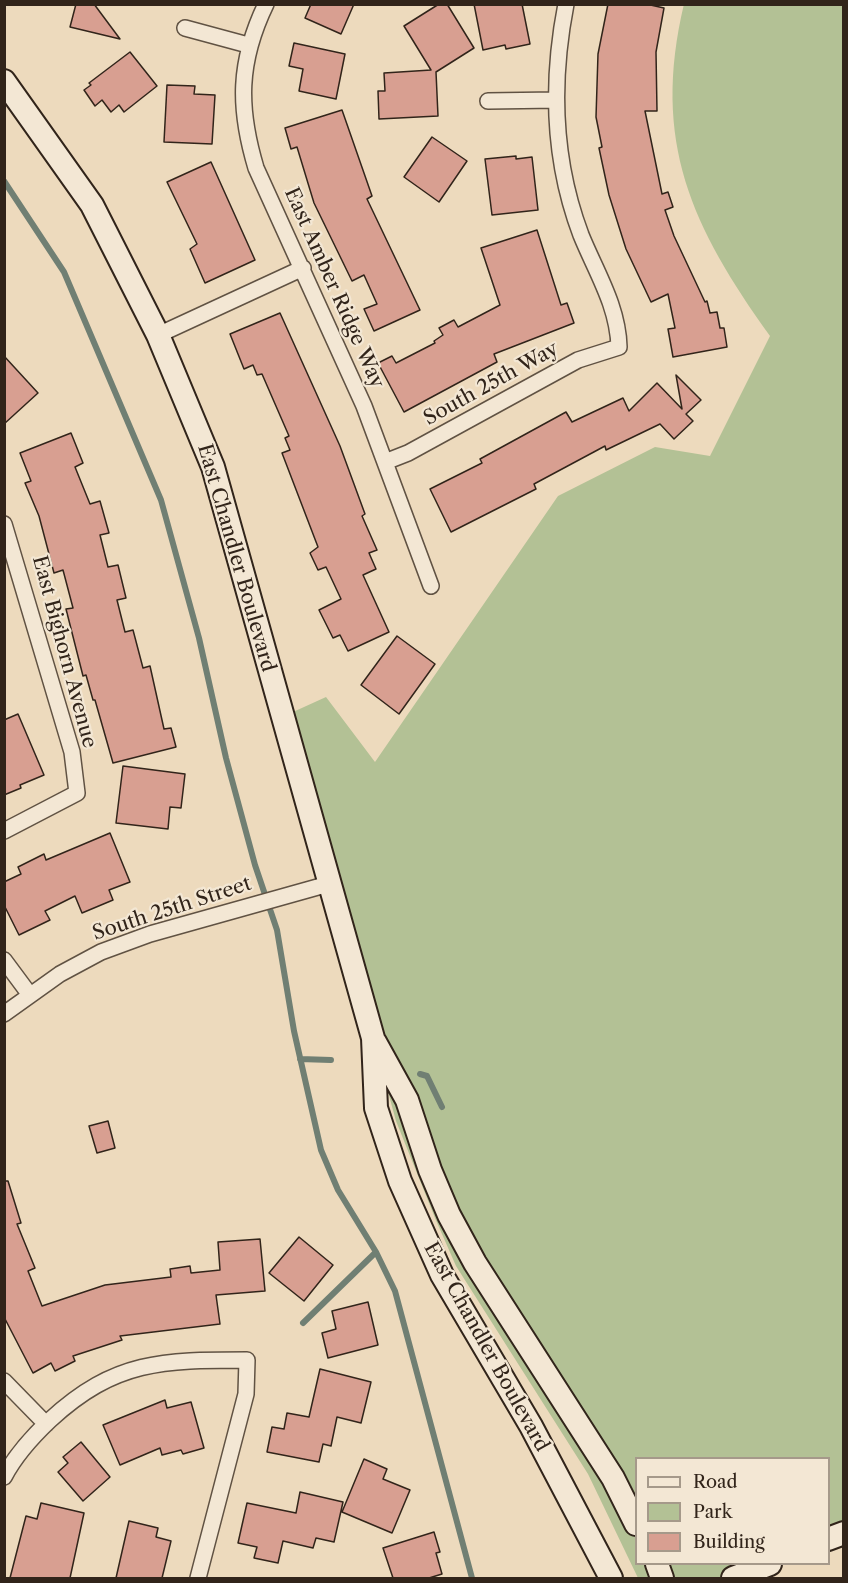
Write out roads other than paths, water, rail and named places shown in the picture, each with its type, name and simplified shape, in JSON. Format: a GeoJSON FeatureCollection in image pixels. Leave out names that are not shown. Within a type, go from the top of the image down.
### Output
{"type":"FeatureCollection","features":[{"type":"Feature","properties":{"kind":"main road","name":"East Chandler Boulevard"},"geometry":{"type":"LineString","coordinates":[[5,82],[92,205],[158,335],[213,467],[282,717],[332,884],[373,1038],[376,1108],[399,1181],[442,1275],[531,1426],[611,1578]]}},
{"type":"Feature","properties":{"kind":"main road","name":"East Chandler Boulevard"},"geometry":{"type":"LineString","coordinates":[[373,1038],[407,1100],[430,1170],[449,1215],[475,1263],[613,1478],[635,1522]]}},
{"type":"Feature","properties":{"kind":"main road"},"geometry":{"type":"LineString","coordinates":[[733,1578],[765,1565]]}},
{"type":"Feature","properties":{"kind":"street","name":"East Amber Ridge Way"},"geometry":{"type":"LineString","coordinates":[[266,4],[248,45],[243,106],[247,138],[256,168],[364,406],[431,586]]}},
{"type":"Feature","properties":{"kind":"street"},"geometry":{"type":"LineString","coordinates":[[488,101],[556,100],[559,43],[566,4]]}},
{"type":"Feature","properties":{"kind":"street"},"geometry":{"type":"LineString","coordinates":[[185,28],[248,45]]}},
{"type":"Feature","properties":{"kind":"street","name":"South 25th Way"},"geometry":{"type":"LineString","coordinates":[[385,462],[408,453],[578,360],[619,347],[614,309],[580,233],[564,179],[556,100]]}},
{"type":"Feature","properties":{"kind":"street"},"geometry":{"type":"LineString","coordinates":[[158,335],[303,268]]}},
{"type":"Feature","properties":{"kind":"street","name":"East Bighorn Avenue"},"geometry":{"type":"LineString","coordinates":[[4,524],[72,752],[77,793],[4,831]]}},
{"type":"Feature","properties":{"kind":"street","name":"South 25th Street"},"geometry":{"type":"LineString","coordinates":[[4,1014],[60,974],[101,952],[150,934],[332,884]]}},
{"type":"Feature","properties":{"kind":"street"},"geometry":{"type":"LineString","coordinates":[[4,960],[30,995]]}},
{"type":"Feature","properties":{"kind":"street"},"geometry":{"type":"LineString","coordinates":[[4,1477],[10,1466],[46,1424],[77,1396],[108,1377],[138,1368],[180,1361],[247,1360],[246,1394],[198,1578]]}},
{"type":"Feature","properties":{"kind":"street"},"geometry":{"type":"LineString","coordinates":[[4,1381],[46,1424]]}},
{"type":"Feature","properties":{"kind":"waterway"},"geometry":{"type":"LineString","coordinates":[[4,181],[64,272],[161,500],[199,638],[226,758],[255,865],[277,930],[294,1031],[321,1150],[338,1190],[376,1252],[395,1291],[472,1578]]}},
{"type":"Feature","properties":{"kind":"waterway"},"geometry":{"type":"LineString","coordinates":[[300,1059],[331,1060]]}},
{"type":"Feature","properties":{"kind":"waterway"},"geometry":{"type":"LineString","coordinates":[[420,1074],[427,1076],[442,1107]]}},
{"type":"Feature","properties":{"kind":"waterway"},"geometry":{"type":"LineString","coordinates":[[303,1323],[376,1252]]}}]}
